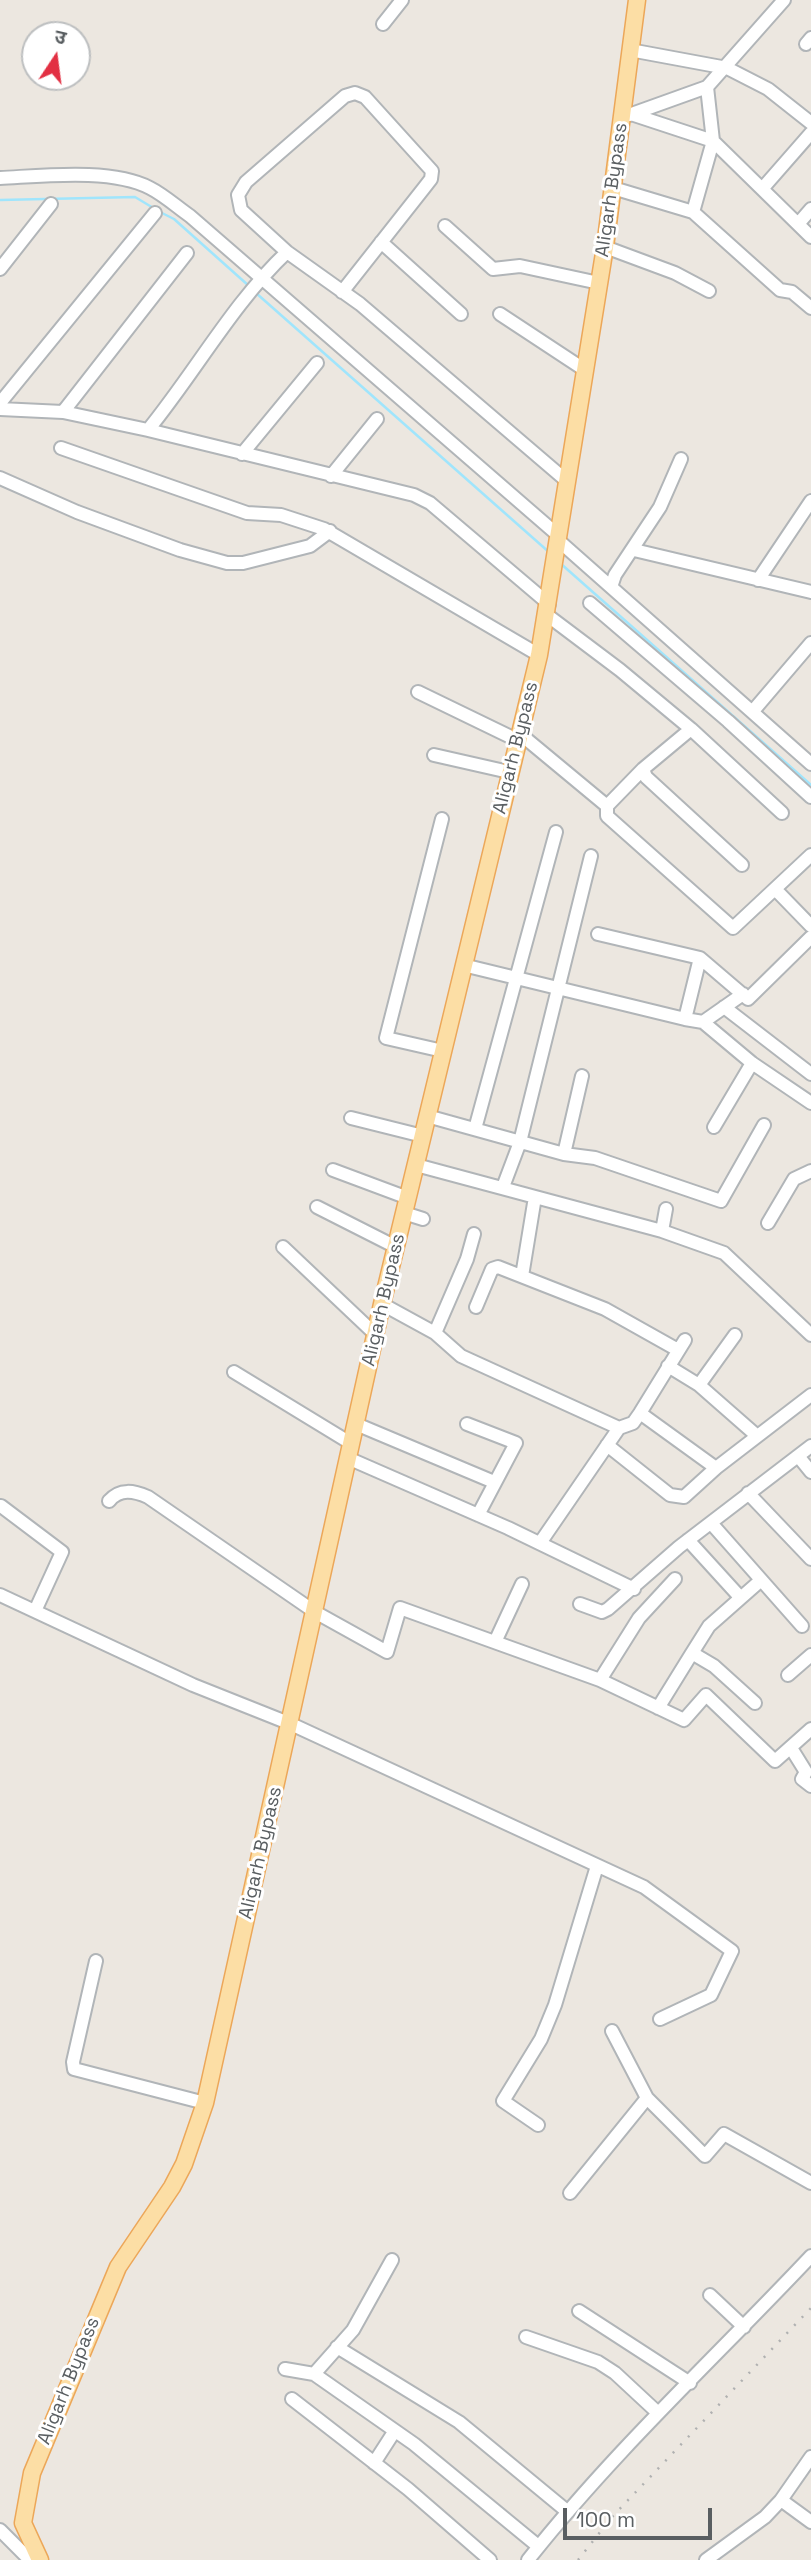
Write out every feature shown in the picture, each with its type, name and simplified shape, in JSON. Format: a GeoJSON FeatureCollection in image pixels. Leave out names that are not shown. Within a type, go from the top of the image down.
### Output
{"type":"FeatureCollection","features":[{"type":"Feature","properties":{"kind":"main road","name":"Aligarh Bypass"},"geometry":{"type":"LineString","coordinates":[[40,2560],[23,2523],[32,2473],[118,2267],[172,2187],[184,2164],[205,2103],[382,1304],[539,655],[626,116],[630,50],[637,0]]}},
{"type":"Feature","properties":{"kind":"street"},"geometry":{"type":"LineString","coordinates":[[383,24],[402,0]]}},
{"type":"Feature","properties":{"kind":"street"},"geometry":{"type":"LineString","coordinates":[[626,116],[707,87],[727,68],[784,0]]}},
{"type":"Feature","properties":{"kind":"street"},"geometry":{"type":"LineString","coordinates":[[630,50],[727,68],[768,89],[811,123]]}},
{"type":"Feature","properties":{"kind":"street"},"geometry":{"type":"LineString","coordinates":[[693,212],[713,141],[707,87]]}},
{"type":"Feature","properties":{"kind":"street"},"geometry":{"type":"LineString","coordinates":[[342,292],[432,178],[432,171],[365,97],[355,93],[345,96],[240,189],[241,210],[287,252],[342,292],[360,304],[568,482]]}},
{"type":"Feature","properties":{"kind":"street"},"geometry":{"type":"LineString","coordinates":[[626,116],[713,141],[811,237]]}},
{"type":"Feature","properties":{"kind":"street"},"geometry":{"type":"LineString","coordinates":[[762,189],[811,133]]}},
{"type":"Feature","properties":{"kind":"street"},"geometry":{"type":"LineString","coordinates":[[0,178],[60,175],[134,182],[151,188],[190,216],[255,283],[611,587],[811,764]]}},
{"type":"Feature","properties":{"kind":"street"},"geometry":{"type":"LineString","coordinates":[[613,188],[693,212],[780,290],[793,292],[811,308]]}},
{"type":"Feature","properties":{"kind":"street"},"geometry":{"type":"LineString","coordinates":[[0,268],[51,204]]}},
{"type":"Feature","properties":{"kind":"street"},"geometry":{"type":"LineString","coordinates":[[798,224],[811,209]]}},
{"type":"Feature","properties":{"kind":"street"},"geometry":{"type":"LineString","coordinates":[[0,403],[155,213]]}},
{"type":"Feature","properties":{"kind":"street"},"geometry":{"type":"LineString","coordinates":[[445,226],[493,269],[520,265],[599,283]]}},
{"type":"Feature","properties":{"kind":"street"},"geometry":{"type":"LineString","coordinates":[[381,242],[461,314]]}},
{"type":"Feature","properties":{"kind":"street"},"geometry":{"type":"LineString","coordinates":[[605,247],[676,273],[709,291]]}},
{"type":"Feature","properties":{"kind":"street"},"geometry":{"type":"LineString","coordinates":[[148,430],[189,379],[255,283],[287,252]]}},
{"type":"Feature","properties":{"kind":"street"},"geometry":{"type":"LineString","coordinates":[[63,412],[187,253]]}},
{"type":"Feature","properties":{"kind":"street"},"geometry":{"type":"LineString","coordinates":[[500,314],[585,370]]}},
{"type":"Feature","properties":{"kind":"street"},"geometry":{"type":"LineString","coordinates":[[242,454],[317,363]]}},
{"type":"Feature","properties":{"kind":"street"},"geometry":{"type":"LineString","coordinates":[[0,409],[63,412],[148,430],[406,492],[430,503],[548,610],[691,729],[782,813]]}},
{"type":"Feature","properties":{"kind":"street"},"geometry":{"type":"LineString","coordinates":[[331,476],[377,419]]}},
{"type":"Feature","properties":{"kind":"street"},"geometry":{"type":"LineString","coordinates":[[61,448],[247,513],[290,517],[330,531],[539,655]]}},
{"type":"Feature","properties":{"kind":"street"},"geometry":{"type":"LineString","coordinates":[[611,587],[615,575],[660,507],[681,459]]}},
{"type":"Feature","properties":{"kind":"street"},"geometry":{"type":"LineString","coordinates":[[0,478],[180,550],[227,562],[243,563],[310,546],[330,531]]}},
{"type":"Feature","properties":{"kind":"street"},"geometry":{"type":"LineString","coordinates":[[758,579],[805,521],[811,502]]}},
{"type":"Feature","properties":{"kind":"street"},"geometry":{"type":"LineString","coordinates":[[634,550],[811,592]]}},
{"type":"Feature","properties":{"kind":"street"},"geometry":{"type":"LineString","coordinates":[[590,603],[728,721],[811,797]]}},
{"type":"Feature","properties":{"kind":"street"},"geometry":{"type":"LineString","coordinates":[[753,711],[811,643]]}},
{"type":"Feature","properties":{"kind":"street"},"geometry":{"type":"LineString","coordinates":[[418,692],[518,736],[607,806]]}},
{"type":"Feature","properties":{"kind":"street"},"geometry":{"type":"LineString","coordinates":[[691,729],[643,769],[607,806],[607,816],[733,928],[811,855]]}},
{"type":"Feature","properties":{"kind":"street"},"geometry":{"type":"LineString","coordinates":[[434,755],[509,772]]}},
{"type":"Feature","properties":{"kind":"street"},"geometry":{"type":"LineString","coordinates":[[643,769],[646,777],[742,865]]}},
{"type":"Feature","properties":{"kind":"street"},"geometry":{"type":"LineString","coordinates":[[442,819],[386,1038],[443,1051]]}},
{"type":"Feature","properties":{"kind":"street"},"geometry":{"type":"LineString","coordinates":[[475,1129],[556,832]]}},
{"type":"Feature","properties":{"kind":"street"},"geometry":{"type":"LineString","coordinates":[[503,1187],[520,1142],[591,856]]}},
{"type":"Feature","properties":{"kind":"street"},"geometry":{"type":"LineString","coordinates":[[775,889],[811,926]]}},
{"type":"Feature","properties":{"kind":"street"},"geometry":{"type":"LineString","coordinates":[[598,934],[700,958],[748,999],[811,937]]}},
{"type":"Feature","properties":{"kind":"street"},"geometry":{"type":"LineString","coordinates":[[685,1019],[700,958]]}},
{"type":"Feature","properties":{"kind":"street"},"geometry":{"type":"LineString","coordinates":[[463,965],[703,1022],[752,1063],[811,1103]]}},
{"type":"Feature","properties":{"kind":"street"},"geometry":{"type":"LineString","coordinates":[[703,1022],[743,994]]}},
{"type":"Feature","properties":{"kind":"street"},"geometry":{"type":"LineString","coordinates":[[724,1007],[811,1074]]}},
{"type":"Feature","properties":{"kind":"street"},"geometry":{"type":"LineString","coordinates":[[715,1127],[752,1063]]}},
{"type":"Feature","properties":{"kind":"street"},"geometry":{"type":"LineString","coordinates":[[564,1154],[582,1076]]}},
{"type":"Feature","properties":{"kind":"street"},"geometry":{"type":"LineString","coordinates":[[427,1116],[564,1154],[595,1158],[721,1200],[765,1125]]}},
{"type":"Feature","properties":{"kind":"street"},"geometry":{"type":"LineString","coordinates":[[351,1118],[422,1136]]}},
{"type":"Feature","properties":{"kind":"street"},"geometry":{"type":"LineString","coordinates":[[416,1165],[662,1231],[724,1253],[811,1335]]}},
{"type":"Feature","properties":{"kind":"street"},"geometry":{"type":"LineString","coordinates":[[333,1170],[406,1206],[423,1219]]}},
{"type":"Feature","properties":{"kind":"street"},"geometry":{"type":"LineString","coordinates":[[768,1223],[794,1179],[811,1171]]}},
{"type":"Feature","properties":{"kind":"street"},"geometry":{"type":"LineString","coordinates":[[522,1276],[536,1197]]}},
{"type":"Feature","properties":{"kind":"street"},"geometry":{"type":"LineString","coordinates":[[317,1207],[396,1247]]}},
{"type":"Feature","properties":{"kind":"street"},"geometry":{"type":"LineString","coordinates":[[662,1231],[666,1209]]}},
{"type":"Feature","properties":{"kind":"street"},"geometry":{"type":"LineString","coordinates":[[435,1333],[467,1259],[474,1234]]}},
{"type":"Feature","properties":{"kind":"street"},"geometry":{"type":"LineString","coordinates":[[283,1247],[376,1335]]}},
{"type":"Feature","properties":{"kind":"street"},"geometry":{"type":"LineString","coordinates":[[476,1307],[492,1269],[498,1267],[681,1345],[633,1423],[619,1429],[540,1543]]}},
{"type":"Feature","properties":{"kind":"street"},"geometry":{"type":"LineString","coordinates":[[382,1304],[435,1333],[461,1356],[619,1429]]}},
{"type":"Feature","properties":{"kind":"street"},"geometry":{"type":"LineString","coordinates":[[699,1385],[735,1335]]}},
{"type":"Feature","properties":{"kind":"street"},"geometry":{"type":"LineString","coordinates":[[668,1366],[699,1385],[756,1435]]}},
{"type":"Feature","properties":{"kind":"street"},"geometry":{"type":"LineString","coordinates":[[234,1372],[351,1452],[478,1516],[634,1589]]}},
{"type":"Feature","properties":{"kind":"street"},"geometry":{"type":"LineString","coordinates":[[607,1446],[670,1495],[678,1497],[691,1493],[756,1435],[811,1395]]}},
{"type":"Feature","properties":{"kind":"street"},"geometry":{"type":"LineString","coordinates":[[640,1413],[716,1468]]}},
{"type":"Feature","properties":{"kind":"street"},"geometry":{"type":"LineString","coordinates":[[356,1424],[494,1482]]}},
{"type":"Feature","properties":{"kind":"street"},"geometry":{"type":"LineString","coordinates":[[467,1424],[516,1443],[478,1516]]}},
{"type":"Feature","properties":{"kind":"street"},"geometry":{"type":"LineString","coordinates":[[580,1604],[602,1612],[634,1589],[688,1540],[811,1446]]}},
{"type":"Feature","properties":{"kind":"street"},"geometry":{"type":"LineString","coordinates":[[798,1456],[811,1472]]}},
{"type":"Feature","properties":{"kind":"street"},"geometry":{"type":"LineString","coordinates":[[109,1501],[115,1494],[124,1491],[148,1497],[315,1612],[387,1652],[400,1608],[600,1680],[684,1720],[706,1695],[775,1761],[811,1729]]}},
{"type":"Feature","properties":{"kind":"street"},"geometry":{"type":"LineString","coordinates":[[748,1493],[811,1559]]}},
{"type":"Feature","properties":{"kind":"street"},"geometry":{"type":"LineString","coordinates":[[1,1506],[62,1552],[35,1611]]}},
{"type":"Feature","properties":{"kind":"street"},"geometry":{"type":"LineString","coordinates":[[711,1523],[802,1626]]}},
{"type":"Feature","properties":{"kind":"street"},"geometry":{"type":"LineString","coordinates":[[688,1540],[740,1596]]}},
{"type":"Feature","properties":{"kind":"street"},"geometry":{"type":"LineString","coordinates":[[600,1680],[639,1618],[675,1579]]}},
{"type":"Feature","properties":{"kind":"street"},"geometry":{"type":"LineString","coordinates":[[658,1708],[709,1626],[760,1581]]}},
{"type":"Feature","properties":{"kind":"street"},"geometry":{"type":"LineString","coordinates":[[495,1642],[522,1584]]}},
{"type":"Feature","properties":{"kind":"street"},"geometry":{"type":"LineString","coordinates":[[0,1595],[193,1685],[291,1724],[644,1887],[732,1951],[711,1995],[660,2020]]}},
{"type":"Feature","properties":{"kind":"street"},"geometry":{"type":"LineString","coordinates":[[692,1653],[714,1666],[755,1703]]}},
{"type":"Feature","properties":{"kind":"street"},"geometry":{"type":"LineString","coordinates":[[788,1675],[811,1654]]}},
{"type":"Feature","properties":{"kind":"street"},"geometry":{"type":"LineString","coordinates":[[791,1748],[806,1772],[803,1779],[811,1786]]}},
{"type":"Feature","properties":{"kind":"street"},"geometry":{"type":"LineString","coordinates":[[538,2125],[503,2101],[541,2039],[555,2005],[597,1866]]}},
{"type":"Feature","properties":{"kind":"street"},"geometry":{"type":"LineString","coordinates":[[96,1961],[73,2062],[74,2069],[205,2103]]}},
{"type":"Feature","properties":{"kind":"street"},"geometry":{"type":"LineString","coordinates":[[612,2031],[648,2098],[705,2156],[724,2134],[811,2183]]}},
{"type":"Feature","properties":{"kind":"street"},"geometry":{"type":"LineString","coordinates":[[570,2193],[648,2098]]}},
{"type":"Feature","properties":{"kind":"street"},"geometry":{"type":"LineString","coordinates":[[528,2560],[657,2412],[690,2383],[811,2256]]}},
{"type":"Feature","properties":{"kind":"street"},"geometry":{"type":"LineString","coordinates":[[314,2374],[353,2330],[392,2260]]}},
{"type":"Feature","properties":{"kind":"street"},"geometry":{"type":"LineString","coordinates":[[710,2295],[744,2328]]}},
{"type":"Feature","properties":{"kind":"street"},"geometry":{"type":"LineString","coordinates":[[579,2311],[690,2383]]}},
{"type":"Feature","properties":{"kind":"street"},"geometry":{"type":"LineString","coordinates":[[526,2337],[598,2362],[615,2373],[657,2412]]}},
{"type":"Feature","properties":{"kind":"street"},"geometry":{"type":"LineString","coordinates":[[337,2347],[459,2422],[568,2512]]}},
{"type":"Feature","properties":{"kind":"street"},"geometry":{"type":"LineString","coordinates":[[285,2369],[314,2374],[414,2444],[538,2546]]}},
{"type":"Feature","properties":{"kind":"street"},"geometry":{"type":"LineString","coordinates":[[292,2399],[490,2560]]}},
{"type":"Feature","properties":{"kind":"street"},"geometry":{"type":"LineString","coordinates":[[374,2463],[394,2432]]}},
{"type":"Feature","properties":{"kind":"street"},"geometry":{"type":"LineString","coordinates":[[706,2560],[765,2517],[781,2500],[811,2456]]}},
{"type":"Feature","properties":{"kind":"street"},"geometry":{"type":"LineString","coordinates":[[781,2500],[811,2522]]}},
{"type":"Feature","properties":{"kind":"street"},"geometry":{"type":"LineString","coordinates":[[0,2530],[30,2560]]}},
{"type":"Feature","properties":{"kind":"waterway"},"geometry":{"type":"LineString","coordinates":[[0,200],[135,197],[155,209]]}},
{"type":"Feature","properties":{"kind":"waterway"},"geometry":{"type":"LineString","coordinates":[[160,212],[174,219],[249,286]]}},
{"type":"Feature","properties":{"kind":"waterway"},"geometry":{"type":"LineString","coordinates":[[256,293],[550,553]]}},
{"type":"Feature","properties":{"kind":"waterway"},"geometry":{"type":"LineString","coordinates":[[560,563],[811,785]]}},
{"type":"Feature","properties":{"kind":"railway"},"geometry":{"type":"LineString","coordinates":[[578,2560],[612,2517],[811,2308]]}}]}
